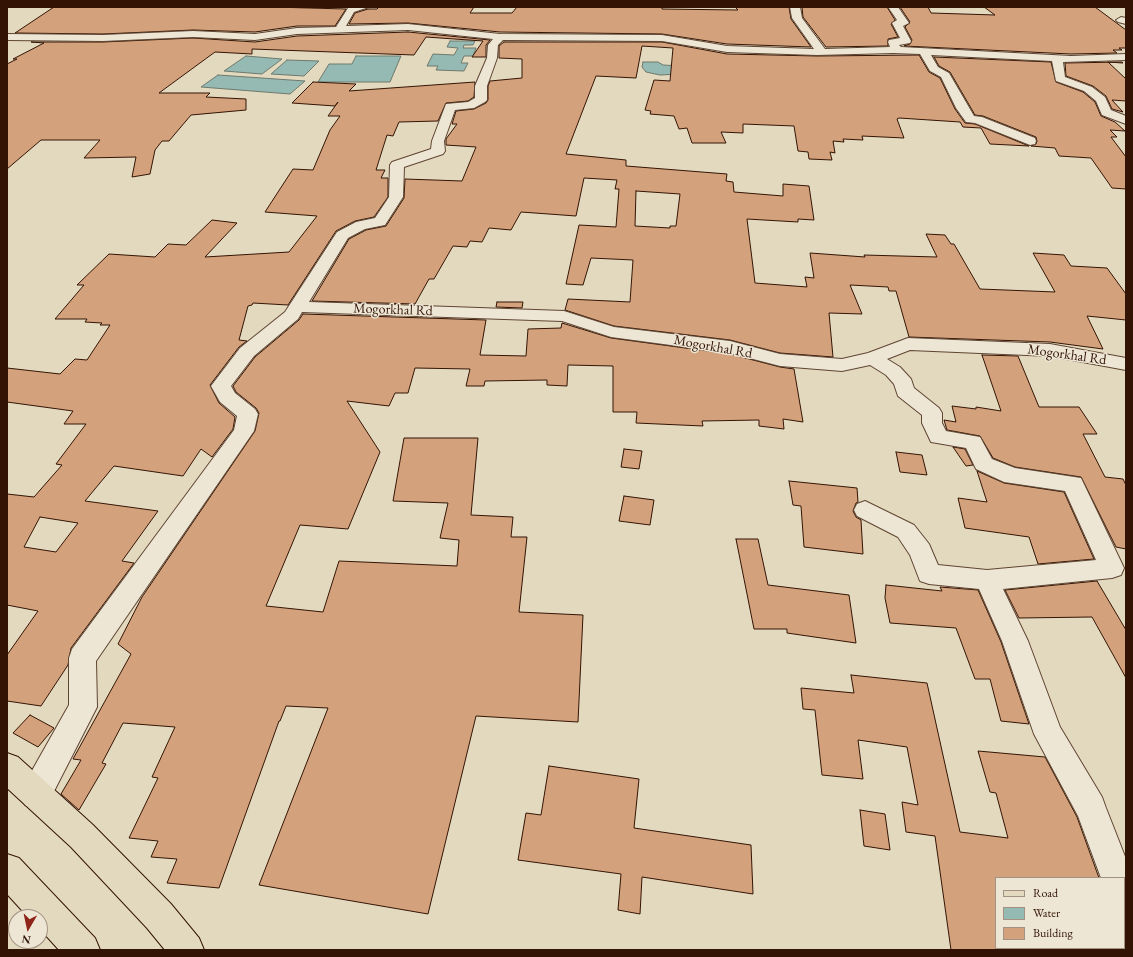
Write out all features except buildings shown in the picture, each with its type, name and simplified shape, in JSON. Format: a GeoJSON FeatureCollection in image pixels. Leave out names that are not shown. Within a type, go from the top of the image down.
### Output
{"type":"FeatureCollection","features":[{"type":"Feature","properties":{"kind":"main road"},"geometry":{"type":"LineString","coordinates":[[7,768],[82,836],[160,916],[187,950]]}},
{"type":"Feature","properties":{"kind":"main road"},"geometry":{"type":"LineString","coordinates":[[7,870],[83,950]]}},
{"type":"Feature","properties":{"kind":"street"},"geometry":{"type":"LineString","coordinates":[[339,30],[351,10],[364,7]]}},
{"type":"Feature","properties":{"kind":"street"},"geometry":{"type":"LineString","coordinates":[[795,7],[797,18],[821,51]]}},
{"type":"Feature","properties":{"kind":"street"},"geometry":{"type":"LineString","coordinates":[[893,7],[904,23],[897,23],[906,40],[893,42],[897,50]]}},
{"type":"Feature","properties":{"kind":"street"},"geometry":{"type":"LineString","coordinates":[[7,37],[102,38],[193,34],[255,37],[297,31],[408,28],[500,37],[662,38],[727,49],[821,51],[897,50],[1057,58],[1126,58]]}},
{"type":"Feature","properties":{"kind":"street"},"geometry":{"type":"LineString","coordinates":[[13,47],[32,37]]}},
{"type":"Feature","properties":{"kind":"street"},"geometry":{"type":"LineString","coordinates":[[36,794],[83,707],[82,658],[244,431],[248,414],[227,397],[221,386],[247,352],[292,315],[342,235],[361,225],[380,222],[396,197],[397,165],[438,151],[438,142],[450,107],[470,105],[481,100],[481,86],[492,58],[493,45],[500,37]]}},
{"type":"Feature","properties":{"kind":"street"},"geometry":{"type":"LineString","coordinates":[[923,51],[934,69],[945,75],[962,108],[970,119],[978,120],[987,125],[1030,141]]}},
{"type":"Feature","properties":{"kind":"street"},"geometry":{"type":"LineString","coordinates":[[1057,58],[1060,79],[1088,89],[1101,99],[1106,112],[1126,120]]}},
{"type":"Feature","properties":{"kind":"street","name":"Mogorkhal Rd"},"geometry":{"type":"LineString","coordinates":[[297,307],[564,316],[611,332],[730,347],[780,360],[842,365],[873,358],[908,344],[1050,350],[1126,364]]}},
{"type":"Feature","properties":{"kind":"street"},"geometry":{"type":"LineString","coordinates":[[866,510],[906,531],[921,551],[930,574],[987,580],[1119,567],[1073,484],[1012,476],[984,464],[973,442],[938,437],[932,423],[932,413],[905,391],[904,383],[893,371],[873,358]]}},
{"type":"Feature","properties":{"kind":"street"},"geometry":{"type":"LineString","coordinates":[[987,580],[1014,641],[1048,734],[1091,808],[1117,877]]}},
{"type":"Feature","properties":{"kind":"water"},"geometry":{"type":"Polygon","coordinates":[[[450,41],[475,41],[473,45],[464,45],[463,48],[476,48],[473,56],[464,56],[461,63],[468,63],[464,71],[436,70],[438,66],[427,66],[433,54],[454,55],[458,48],[447,47],[450,41]]]}},
{"type":"Feature","properties":{"kind":"water"},"geometry":{"type":"Polygon","coordinates":[[[246,56],[282,59],[262,74],[224,71],[246,56]]]}},
{"type":"Feature","properties":{"kind":"water"},"geometry":{"type":"Polygon","coordinates":[[[356,56],[401,56],[390,82],[318,82],[329,64],[352,64],[356,56]]]}},
{"type":"Feature","properties":{"kind":"water"},"geometry":{"type":"Polygon","coordinates":[[[287,60],[319,61],[304,76],[271,74],[287,60]]]}},
{"type":"Feature","properties":{"kind":"water"},"geometry":{"type":"Polygon","coordinates":[[[643,62],[658,62],[663,65],[698,67],[681,74],[660,75],[646,72],[642,67],[643,62]]]}},
{"type":"Feature","properties":{"kind":"water"},"geometry":{"type":"Polygon","coordinates":[[[218,75],[305,81],[290,94],[201,87],[218,75]]]}}]}
